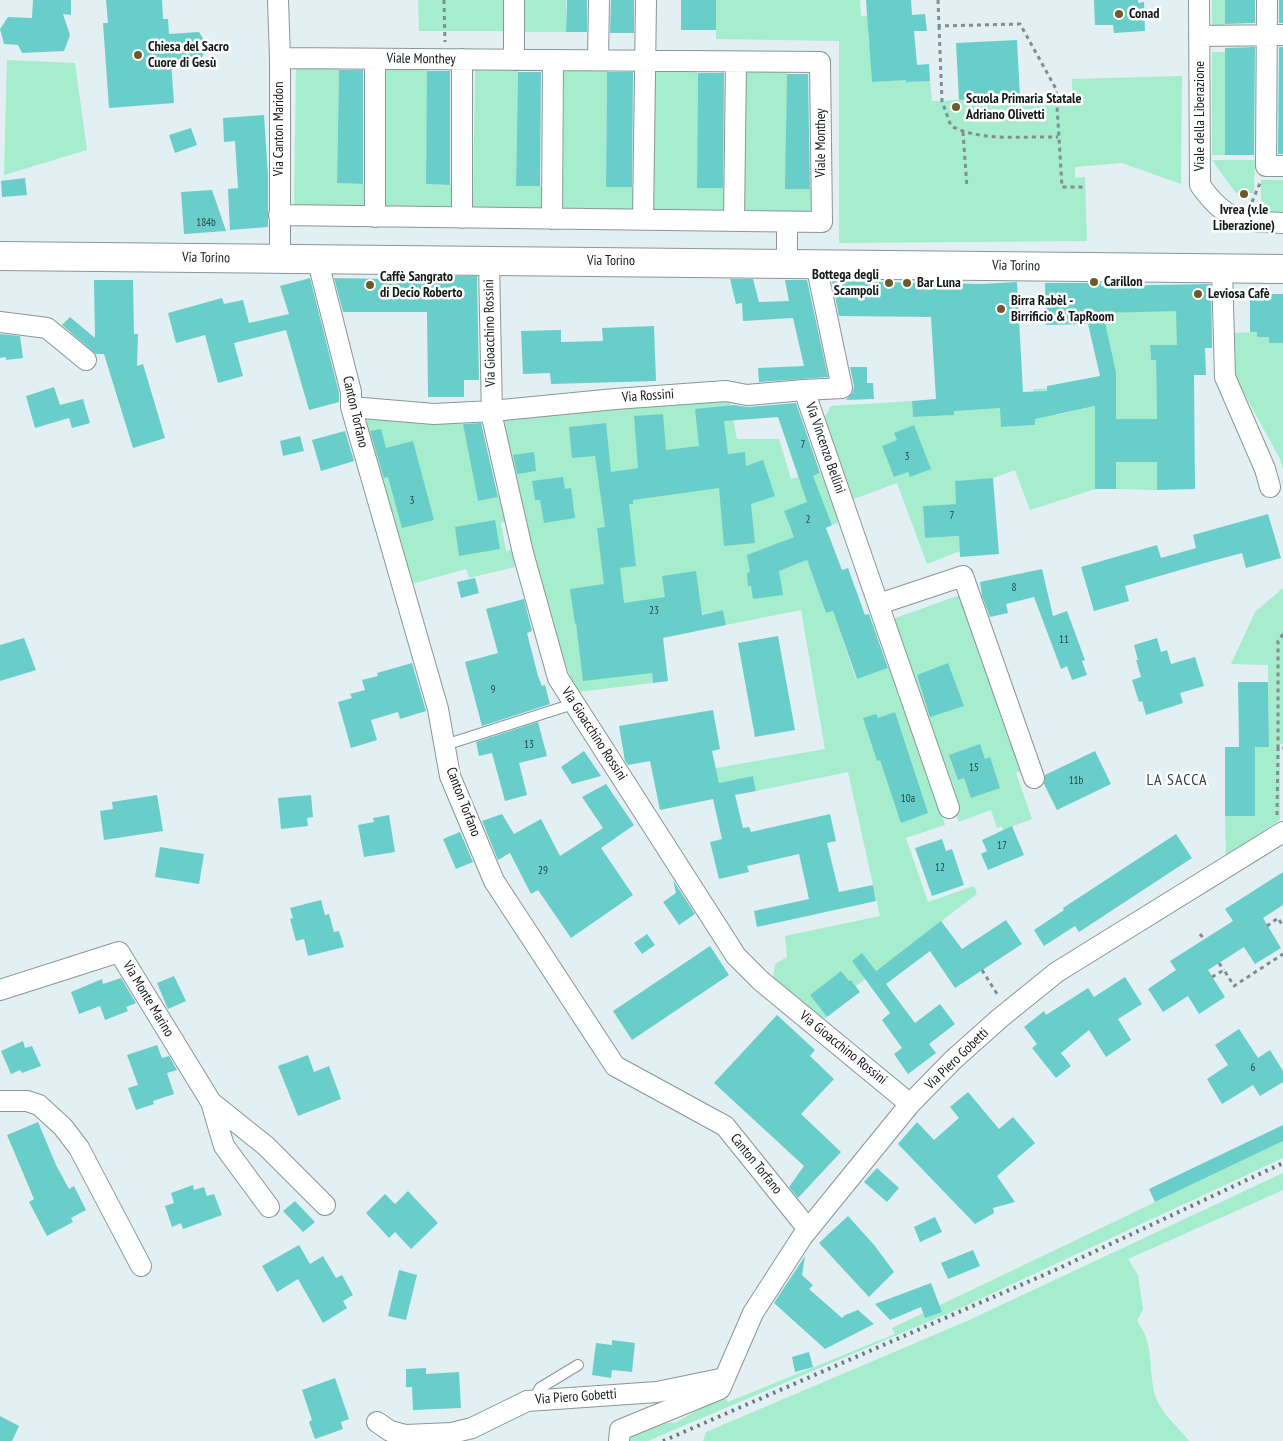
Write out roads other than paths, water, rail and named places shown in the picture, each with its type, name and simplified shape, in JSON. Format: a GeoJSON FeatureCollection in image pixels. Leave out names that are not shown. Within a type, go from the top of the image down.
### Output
{"type":"FeatureCollection","features":[{"type":"Feature","properties":{"kind":"street","name":"Via Canton Maridon"},"geometry":{"type":"LineString","coordinates":[[278,0],[280,58],[280,258]]}},
{"type":"Feature","properties":{"kind":"street"},"geometry":{"type":"LineString","coordinates":[[514,0],[514,60]]}},
{"type":"Feature","properties":{"kind":"street"},"geometry":{"type":"LineString","coordinates":[[598,60],[599,0]]}},
{"type":"Feature","properties":{"kind":"street"},"geometry":{"type":"LineString","coordinates":[[643,220],[646,0]]}},
{"type":"Feature","properties":{"kind":"street"},"geometry":{"type":"LineString","coordinates":[[1267,0],[1275,35],[1274,166]]}},
{"type":"Feature","properties":{"kind":"street","name":"Viale della Liberazione"},"geometry":{"type":"LineString","coordinates":[[1198,3],[1200,185],[1211,201],[1226,214],[1245,221],[1283,223]]}},
{"type":"Feature","properties":{"kind":"street"},"geometry":{"type":"LineString","coordinates":[[1199,36],[1275,35]]}},
{"type":"Feature","properties":{"kind":"street","name":"Viale Monthey"},"geometry":{"type":"LineString","coordinates":[[279,216],[822,222],[820,62],[280,58]]}},
{"type":"Feature","properties":{"kind":"street"},"geometry":{"type":"LineString","coordinates":[[375,58],[375,217]]}},
{"type":"Feature","properties":{"kind":"street"},"geometry":{"type":"LineString","coordinates":[[454,59],[462,218]]}},
{"type":"Feature","properties":{"kind":"street"},"geometry":{"type":"LineString","coordinates":[[552,219],[553,60]]}},
{"type":"Feature","properties":{"kind":"street"},"geometry":{"type":"LineString","coordinates":[[734,221],[736,62]]}},
{"type":"Feature","properties":{"kind":"street"},"geometry":{"type":"LineString","coordinates":[[787,222],[787,264]]}},
{"type":"Feature","properties":{"kind":"street","name":"Via Torino"},"geometry":{"type":"LineString","coordinates":[[0,256],[1283,269]]}},
{"type":"Feature","properties":{"kind":"street","name":"Canton Torfano"},"geometry":{"type":"LineString","coordinates":[[317,258],[351,392],[351,407],[438,709],[450,776],[494,881],[615,1066],[726,1126],[808,1229]]}},
{"type":"Feature","properties":{"kind":"street","name":"Via Gioacchino Rossini"},"geometry":{"type":"LineString","coordinates":[[489,261],[492,417],[532,588],[558,678],[736,956],[761,981],[910,1104]]}},
{"type":"Feature","properties":{"kind":"street","name":"Via Vincenzo Bellini"},"geometry":{"type":"LineString","coordinates":[[816,264],[842,388],[804,390],[949,808]]}},
{"type":"Feature","properties":{"kind":"street"},"geometry":{"type":"LineString","coordinates":[[1222,268],[1225,377],[1265,469],[1270,487]]}},
{"type":"Feature","properties":{"kind":"street"},"geometry":{"type":"LineString","coordinates":[[0,322],[47,328],[86,360]]}},
{"type":"Feature","properties":{"kind":"street","name":"Via Rossini"},"geometry":{"type":"LineString","coordinates":[[351,407],[434,414],[492,411],[726,391],[747,395],[804,390]]}},
{"type":"Feature","properties":{"kind":"street"},"geometry":{"type":"LineString","coordinates":[[879,604],[963,576],[1034,778]]}},
{"type":"Feature","properties":{"kind":"street","name":"Via Piero Gobetti"},"geometry":{"type":"LineString","coordinates":[[619,1441],[620,1430],[720,1389],[753,1314],[808,1229],[910,1104],[953,1060],[1057,972],[1280,834]]}},
{"type":"Feature","properties":{"kind":"street","name":"Via Monte Marino"},"geometry":{"type":"LineString","coordinates":[[0,990],[119,952],[211,1102],[224,1146],[269,1207]]}},
{"type":"Feature","properties":{"kind":"street"},"geometry":{"type":"LineString","coordinates":[[0,1101],[27,1101],[39,1105],[63,1127],[79,1148],[141,1266]]}},
{"type":"Feature","properties":{"kind":"street","name":"Via Monte Marino"},"geometry":{"type":"LineString","coordinates":[[211,1102],[266,1146],[325,1205]]}},
{"type":"Feature","properties":{"kind":"street","name":"Via Piero Gobetti"},"geometry":{"type":"LineString","coordinates":[[377,1422],[390,1431],[405,1436],[452,1433],[472,1428],[527,1401],[657,1392],[725,1378]]}},
{"type":"Feature","properties":{"kind":"lane"},"geometry":{"type":"LineString","coordinates":[[445,745],[574,704]]}},
{"type":"Feature","properties":{"kind":"lane"},"geometry":{"type":"LineString","coordinates":[[534,1400],[540,1388],[578,1365]]}},
{"type":"Feature","properties":{"kind":"railway"},"geometry":{"type":"LineString","coordinates":[[663,1441],[1053,1271],[1283,1163]]}},
{"type":"Feature","properties":{"kind":"place","name":"Conad"},"geometry":{"type":"Point","coordinates":[1119,14]}},
{"type":"Feature","properties":{"kind":"place","name":"Chiesa del Sacro Cuore di Gesù"},"geometry":{"type":"Point","coordinates":[138,55]}},
{"type":"Feature","properties":{"kind":"place","name":"Scuola Primaria Statale Adriano Olivetti"},"geometry":{"type":"Point","coordinates":[956,107]}},
{"type":"Feature","properties":{"kind":"place","name":"Ivrea (v.le Liberazione)"},"geometry":{"type":"Point","coordinates":[1244,194]}},
{"type":"Feature","properties":{"kind":"place","name":"Carillon"},"geometry":{"type":"Point","coordinates":[1094,282]}},
{"type":"Feature","properties":{"kind":"place","name":"Bottega degli Scampoli"},"geometry":{"type":"Point","coordinates":[889,283]}},
{"type":"Feature","properties":{"kind":"place","name":"Bar Luna"},"geometry":{"type":"Point","coordinates":[907,283]}},
{"type":"Feature","properties":{"kind":"place","name":"Caffè Sangrato di Decio Roberto"},"geometry":{"type":"Point","coordinates":[370,285]}},
{"type":"Feature","properties":{"kind":"place","name":"Leviosa Cafè"},"geometry":{"type":"Point","coordinates":[1198,294]}},
{"type":"Feature","properties":{"kind":"place","name":"Birra Rabèl - Birrificio & TapRoom"},"geometry":{"type":"Point","coordinates":[1001,309]}},
{"type":"Feature","properties":{"kind":"district","name":"LA SACCA"},"geometry":{"type":"Point","coordinates":[1177,780]}}]}
